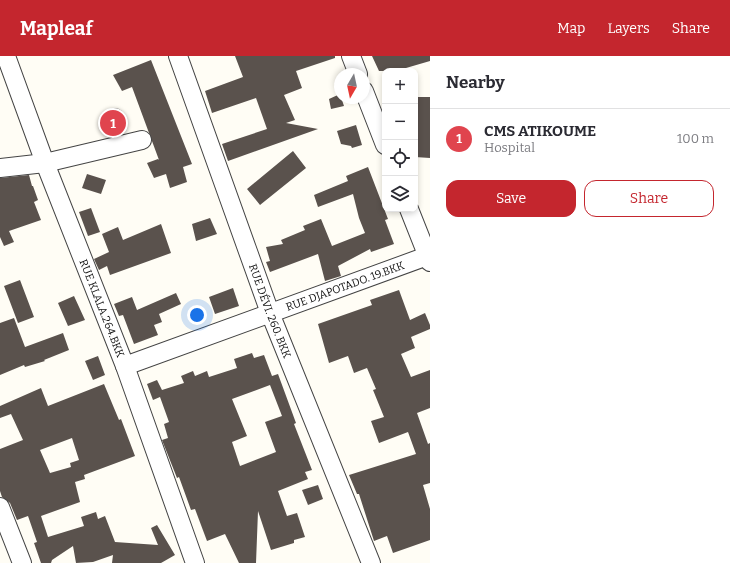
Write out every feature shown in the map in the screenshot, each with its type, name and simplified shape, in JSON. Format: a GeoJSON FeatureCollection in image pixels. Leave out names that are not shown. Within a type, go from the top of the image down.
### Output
{"type":"FeatureCollection","features":[{"type":"Feature","properties":{"kind":"street","name":"RUE KLALA.264.BKK"},"geometry":{"type":"LineString","coordinates":[[6,56],[45,162],[125,366],[195,563]]}},
{"type":"Feature","properties":{"kind":"street","name":"RUE DÉVI. 260. BKK"},"geometry":{"type":"LineString","coordinates":[[178,56],[270,313],[370,563]]}},
{"type":"Feature","properties":{"kind":"street"},"geometry":{"type":"LineString","coordinates":[[351,56],[356,68]]}},
{"type":"Feature","properties":{"kind":"street"},"geometry":{"type":"LineString","coordinates":[[369,104],[383,140]]}},
{"type":"Feature","properties":{"kind":"street"},"geometry":{"type":"LineString","coordinates":[[0,168],[45,162],[142,140]]}},
{"type":"Feature","properties":{"kind":"street"},"geometry":{"type":"LineString","coordinates":[[410,212],[429,258]]}},
{"type":"Feature","properties":{"kind":"street","name":"RUE DJAPOTADO. 19.BKK"},"geometry":{"type":"LineString","coordinates":[[125,366],[270,313],[429,258]]}},
{"type":"Feature","properties":{"kind":"street"},"geometry":{"type":"LineString","coordinates":[[0,507],[22,563]]}},
{"type":"Feature","properties":{"kind":"building"},"geometry":{"type":"Polygon","coordinates":[[[235,56],[335,56],[335,58],[296,71],[302,88],[284,95],[295,120],[286,123],[318,129],[228,161],[222,144],[267,129],[256,98],[212,113],[205,91],[243,77],[235,56]]]}},
{"type":"Feature","properties":{"kind":"building"},"geometry":{"type":"Polygon","coordinates":[[[372,56],[430,56],[430,61],[406,68],[382,68],[382,71],[379,71],[372,56]]]}},
{"type":"Feature","properties":{"kind":"building"},"geometry":{"type":"Polygon","coordinates":[[[151,60],[192,164],[183,167],[187,182],[170,188],[166,174],[154,178],[147,163],[158,159],[159,160],[132,87],[122,91],[113,75],[151,60]]]}},
{"type":"Feature","properties":{"kind":"building"},"geometry":{"type":"Polygon","coordinates":[[[334,97],[334,104],[343,104],[344,106],[331,109],[329,99],[334,97]]]}},
{"type":"Feature","properties":{"kind":"building"},"geometry":{"type":"Polygon","coordinates":[[[418,97],[430,97],[430,158],[418,157],[418,97]]]}},
{"type":"Feature","properties":{"kind":"building"},"geometry":{"type":"Polygon","coordinates":[[[115,108],[121,111],[124,117],[121,123],[115,126],[109,123],[106,117],[109,111],[115,108]]]}},
{"type":"Feature","properties":{"kind":"building"},"geometry":{"type":"Polygon","coordinates":[[[356,125],[362,145],[352,148],[351,146],[341,144],[337,131],[356,125]]]}},
{"type":"Feature","properties":{"kind":"building"},"geometry":{"type":"Polygon","coordinates":[[[293,151],[306,168],[260,205],[247,189],[293,151]]]}},
{"type":"Feature","properties":{"kind":"building"},"geometry":{"type":"Polygon","coordinates":[[[368,167],[382,203],[382,212],[385,212],[388,219],[385,220],[394,244],[371,252],[370,249],[338,266],[341,276],[325,281],[318,254],[270,272],[266,262],[270,261],[266,247],[283,244],[281,240],[305,230],[303,226],[321,219],[332,246],[365,233],[359,218],[353,194],[318,207],[314,195],[348,181],[346,176],[368,167]]]}},
{"type":"Feature","properties":{"kind":"building"},"geometry":{"type":"Polygon","coordinates":[[[87,174],[106,180],[101,194],[82,188],[87,174]]]}},
{"type":"Feature","properties":{"kind":"building"},"geometry":{"type":"Polygon","coordinates":[[[29,175],[38,200],[34,202],[41,220],[9,231],[14,242],[4,246],[0,237],[0,178],[29,175]]]}},
{"type":"Feature","properties":{"kind":"building"},"geometry":{"type":"Polygon","coordinates":[[[91,208],[100,232],[88,236],[79,212],[91,208]]]}},
{"type":"Feature","properties":{"kind":"building"},"geometry":{"type":"Polygon","coordinates":[[[210,218],[217,234],[196,241],[192,224],[210,218]]]}},
{"type":"Feature","properties":{"kind":"building"},"geometry":{"type":"Polygon","coordinates":[[[161,224],[171,253],[110,275],[107,266],[99,270],[94,259],[109,252],[102,234],[118,227],[123,240],[161,224]]]}},
{"type":"Feature","properties":{"kind":"building"},"geometry":{"type":"Polygon","coordinates":[[[20,280],[34,317],[18,323],[4,286],[20,280]]]}},
{"type":"Feature","properties":{"kind":"building"},"geometry":{"type":"Polygon","coordinates":[[[233,288],[239,306],[215,314],[209,297],[233,288]]]}},
{"type":"Feature","properties":{"kind":"building"},"geometry":{"type":"Polygon","coordinates":[[[399,290],[410,320],[425,313],[430,325],[430,329],[411,337],[415,348],[401,354],[411,377],[430,370],[430,408],[417,413],[428,444],[430,443],[430,483],[423,485],[430,509],[430,540],[393,553],[387,536],[374,541],[359,494],[357,494],[349,475],[416,454],[408,432],[379,443],[371,421],[384,417],[373,390],[376,389],[367,368],[354,373],[348,356],[329,363],[318,324],[372,305],[370,300],[399,290]]]}},
{"type":"Feature","properties":{"kind":"building"},"geometry":{"type":"Polygon","coordinates":[[[176,293],[181,304],[159,314],[162,322],[154,325],[158,335],[134,344],[123,315],[119,316],[114,304],[132,297],[137,310],[176,293]]]}},
{"type":"Feature","properties":{"kind":"building"},"geometry":{"type":"Polygon","coordinates":[[[74,296],[85,320],[68,326],[58,303],[74,296]]]}},
{"type":"Feature","properties":{"kind":"building"},"geometry":{"type":"Polygon","coordinates":[[[14,318],[25,347],[63,333],[69,350],[44,360],[45,361],[25,367],[24,365],[0,375],[0,323],[14,318]]]}},
{"type":"Feature","properties":{"kind":"building"},"geometry":{"type":"Polygon","coordinates":[[[252,353],[254,358],[264,355],[272,376],[278,374],[296,423],[294,424],[312,470],[305,472],[308,479],[278,491],[287,516],[297,513],[305,537],[294,540],[294,543],[271,550],[258,511],[256,563],[239,563],[225,534],[207,541],[195,509],[191,510],[179,477],[177,478],[162,440],[168,438],[164,424],[169,422],[160,397],[153,400],[147,384],[157,380],[162,390],[184,383],[181,376],[193,371],[195,376],[207,371],[209,377],[237,368],[234,359],[252,353]],[[270,385],[232,399],[247,436],[232,442],[240,466],[276,452],[265,422],[282,416],[270,385]]]}},
{"type":"Feature","properties":{"kind":"building"},"geometry":{"type":"Polygon","coordinates":[[[98,356],[105,375],[93,380],[85,361],[98,356]]]}},
{"type":"Feature","properties":{"kind":"building"},"geometry":{"type":"Polygon","coordinates":[[[104,384],[119,420],[121,419],[135,456],[84,475],[85,479],[75,482],[80,502],[41,516],[48,537],[84,526],[81,517],[96,512],[98,519],[105,516],[115,542],[158,545],[151,528],[157,525],[175,555],[161,563],[112,563],[113,555],[93,562],[76,563],[73,546],[52,560],[51,563],[41,563],[34,543],[37,542],[28,516],[17,520],[10,503],[2,497],[0,491],[0,449],[23,440],[11,414],[0,418],[0,406],[41,388],[48,406],[104,384]],[[72,438],[40,450],[50,473],[71,467],[70,463],[79,460],[72,438]]]}},
{"type":"Feature","properties":{"kind":"building"},"geometry":{"type":"Polygon","coordinates":[[[318,485],[323,499],[308,505],[302,490],[318,485]]]}},
{"type":"Feature","properties":{"kind":"place","name":"CMS ATIKOUME"},"geometry":{"type":"Point","coordinates":[113,123]}}]}
